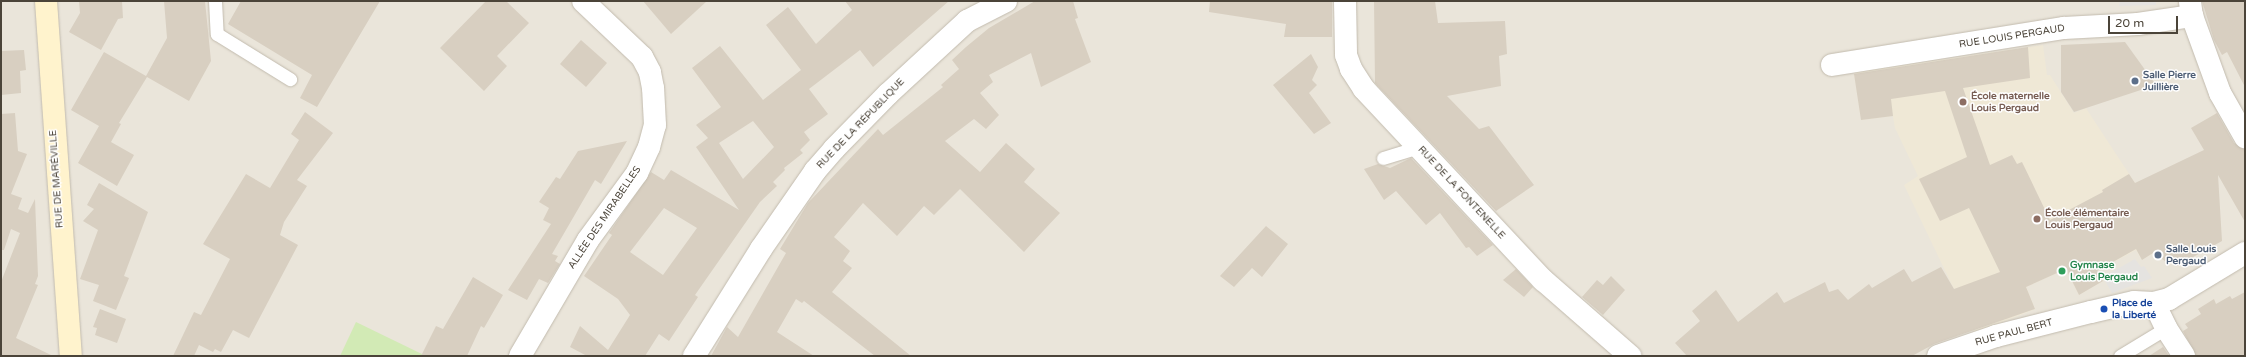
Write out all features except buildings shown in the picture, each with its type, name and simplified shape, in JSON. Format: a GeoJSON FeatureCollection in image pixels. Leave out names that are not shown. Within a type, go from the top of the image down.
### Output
{"type":"FeatureCollection","features":[{"type":"Feature","properties":{"kind":"main road","name":"RUE DE MARÉVILLE"},"geometry":{"type":"LineString","coordinates":[[46,1],[71,356]]}},
{"type":"Feature","properties":{"kind":"street","name":"ALLÉE DES MIRABELLES"},"geometry":{"type":"LineString","coordinates":[[520,356],[588,240],[637,173],[649,147],[656,125],[650,72],[642,57],[583,1]]}},
{"type":"Feature","properties":{"kind":"street","name":"RUE DE LA RÉPUBLIQUE"},"geometry":{"type":"LineString","coordinates":[[694,356],[761,249],[815,171],[834,149],[888,94],[967,21],[1006,1]]}},
{"type":"Feature","properties":{"kind":"street","name":"RUE DE LA FONTENELLE"},"geometry":{"type":"LineString","coordinates":[[1345,1],[1346,55],[1351,69],[1364,88],[1543,280],[1630,356]]}},
{"type":"Feature","properties":{"kind":"street","name":"RUE LOUIS PERGAUD"},"geometry":{"type":"LineString","coordinates":[[1832,65],[2064,28],[2142,24],[2191,8]]}},
{"type":"Feature","properties":{"kind":"street"},"geometry":{"type":"LineString","coordinates":[[2191,8],[2220,92],[2245,137]]}},
{"type":"Feature","properties":{"kind":"street"},"geometry":{"type":"LineString","coordinates":[[2184,356],[2166,328],[2154,303],[2182,294],[2245,253]]}},
{"type":"Feature","properties":{"kind":"street","name":"RUE PAUL BERT"},"geometry":{"type":"LineString","coordinates":[[1938,356],[1996,336],[2091,312],[2134,302],[2154,303]]}},
{"type":"Feature","properties":{"kind":"lane"},"geometry":{"type":"LineString","coordinates":[[215,1],[217,34],[290,79]]}},
{"type":"Feature","properties":{"kind":"lane"},"geometry":{"type":"LineString","coordinates":[[1383,158],[1418,147]]}},
{"type":"Feature","properties":{"kind":"lane"},"geometry":{"type":"LineString","coordinates":[[2120,356],[2166,328]]}},
{"type":"Feature","properties":{"kind":"shaded area"},"geometry":{"type":"Polygon","coordinates":[[[1,1],[2245,1],[2245,356],[1,356],[1,1]]]}},
{"type":"Feature","properties":{"kind":"shaded area"},"geometry":{"type":"Polygon","coordinates":[[[2120,1],[2156,1],[2156,5],[2119,6],[2120,1]]]}},
{"type":"Feature","properties":{"kind":"shaded area","name":"École élémentaire Louis Pergaud"},"geometry":{"type":"Polygon","coordinates":[[[2043,45],[2047,75],[2050,75],[2074,113],[2086,108],[2139,189],[2173,258],[2165,261],[2155,252],[2142,260],[2136,250],[2097,271],[2103,281],[2079,295],[2066,269],[2026,287],[2035,309],[1975,333],[1904,185],[1918,176],[1895,128],[1893,116],[1861,120],[1854,72],[2043,45]]]}},
{"type":"Feature","properties":{"kind":"shaded area"},"geometry":{"type":"Polygon","coordinates":[[[2135,259],[2141,267],[2144,266],[2152,278],[2112,293],[2103,277],[2135,259]]]}},
{"type":"Feature","properties":{"kind":"green space"},"geometry":{"type":"Polygon","coordinates":[[[356,322],[426,356],[340,356],[356,322]]]}},
{"type":"Feature","properties":{"kind":"place","name":"Salle Pierre Juillière"},"geometry":{"type":"Point","coordinates":[2135,81]}},
{"type":"Feature","properties":{"kind":"place","name":"École maternelle Louis Pergaud"},"geometry":{"type":"Point","coordinates":[1963,102]}},
{"type":"Feature","properties":{"kind":"place","name":"École élémentaire Louis Pergaud"},"geometry":{"type":"Point","coordinates":[2037,219]}},
{"type":"Feature","properties":{"kind":"place","name":"Salle Louis Pergaud"},"geometry":{"type":"Point","coordinates":[2158,255]}},
{"type":"Feature","properties":{"kind":"place","name":"Gymnase Louis Pergaud"},"geometry":{"type":"Point","coordinates":[2062,271]}},
{"type":"Feature","properties":{"kind":"place","name":"Place de la Liberté"},"geometry":{"type":"Point","coordinates":[2104,309]}}]}
